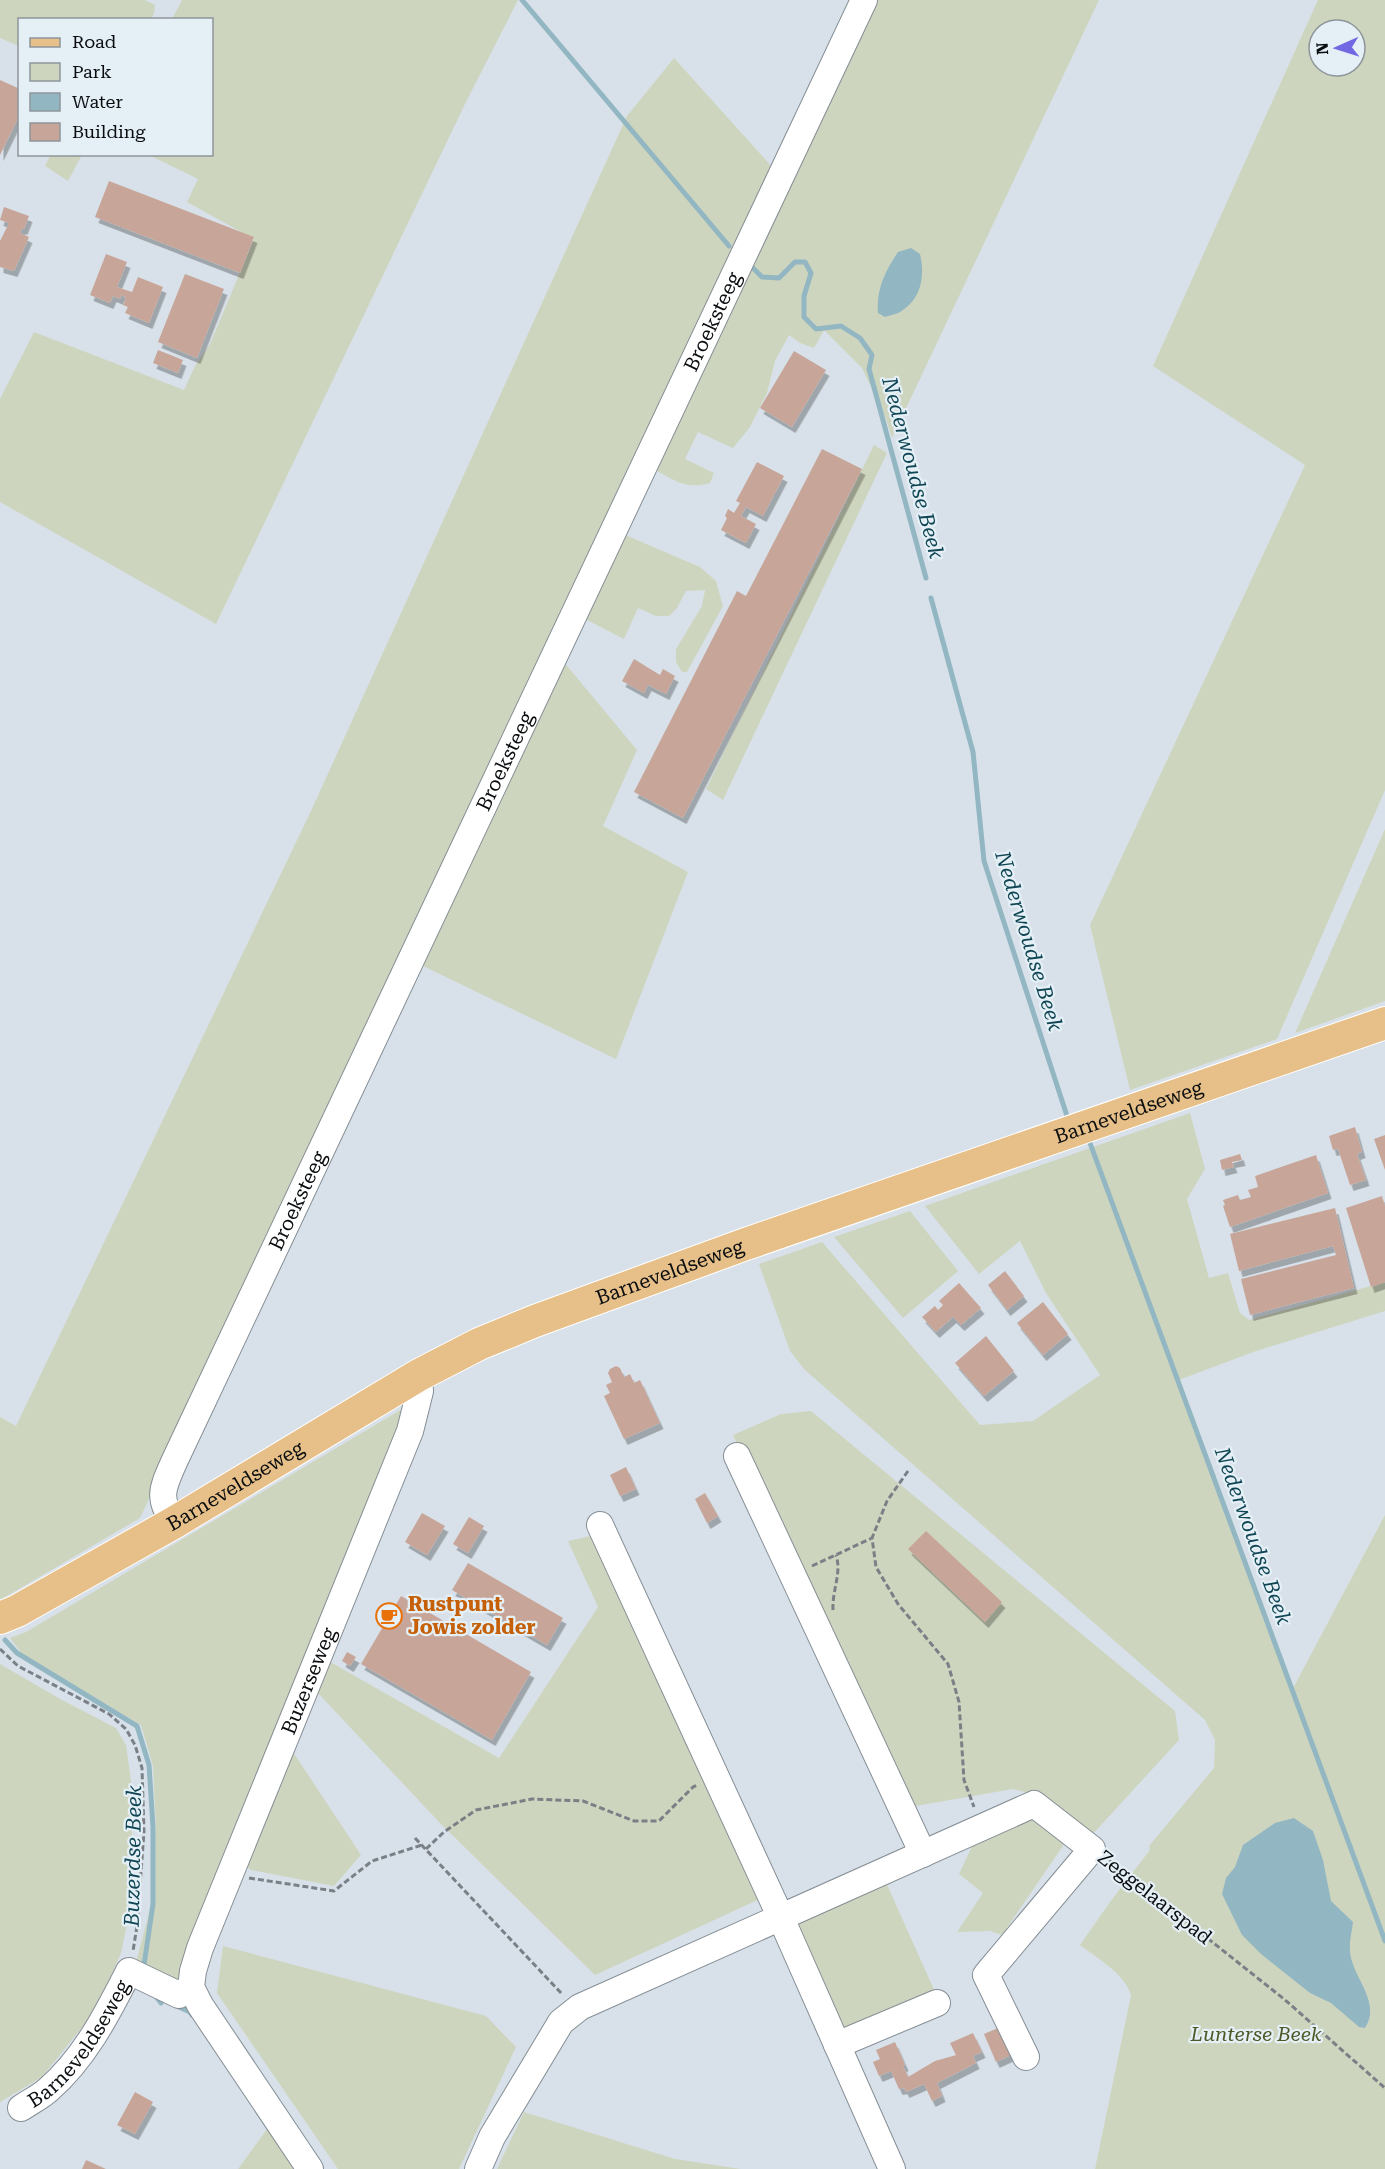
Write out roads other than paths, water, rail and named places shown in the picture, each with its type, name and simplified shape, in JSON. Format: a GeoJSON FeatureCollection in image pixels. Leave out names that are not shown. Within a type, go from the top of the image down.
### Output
{"type":"FeatureCollection","features":[{"type":"Feature","properties":{"kind":"main road","name":"Barneveldseweg"},"geometry":{"type":"LineString","coordinates":[[0,1618],[17,1611],[175,1522],[419,1375],[479,1344],[535,1321],[743,1245],[1385,1023]]}},
{"type":"Feature","properties":{"kind":"street","name":"Broeksteeg"},"geometry":{"type":"LineString","coordinates":[[175,1522],[167,1512],[162,1498],[171,1470],[864,0]]}},
{"type":"Feature","properties":{"kind":"street","name":"Buzerseweg"},"geometry":{"type":"LineString","coordinates":[[191,1988],[200,1948],[410,1431],[420,1391],[419,1375]]}},
{"type":"Feature","properties":{"kind":"street"},"geometry":{"type":"LineString","coordinates":[[478,2169],[492,2137],[561,2022],[576,2010],[923,1854],[737,1456]]}},
{"type":"Feature","properties":{"kind":"street"},"geometry":{"type":"LineString","coordinates":[[600,1525],[781,1918],[892,2169]]}},
{"type":"Feature","properties":{"kind":"street","name":"Zeggelaarspad"},"geometry":{"type":"LineString","coordinates":[[923,1854],[1034,1804],[1092,1849],[986,1975],[1026,2057]]}},
{"type":"Feature","properties":{"kind":"street","name":"Barneveldseweg"},"geometry":{"type":"LineString","coordinates":[[21,2108],[46,2091],[69,2070],[103,2022],[129,1971],[179,1995],[191,1988]]}},
{"type":"Feature","properties":{"kind":"street"},"geometry":{"type":"LineString","coordinates":[[191,1988],[218,2033],[310,2169]]}},
{"type":"Feature","properties":{"kind":"street"},"geometry":{"type":"LineString","coordinates":[[837,2045],[938,2003]]}},
{"type":"Feature","properties":{"kind":"water"},"geometry":{"type":"Polygon","coordinates":[[[911,248],[920,254],[921,285],[909,305],[885,317],[878,313],[878,296],[882,281],[898,252],[911,248]]]}},
{"type":"Feature","properties":{"kind":"water"},"geometry":{"type":"Polygon","coordinates":[[[1294,1818],[1313,1831],[1323,1860],[1331,1901],[1353,1922],[1350,1940],[1352,1961],[1370,2008],[1365,2028],[1359,2027],[1331,2003],[1310,1993],[1261,1954],[1242,1935],[1222,1894],[1226,1878],[1235,1867],[1243,1845],[1275,1823],[1294,1818]]]}},
{"type":"Feature","properties":{"kind":"waterway","name":"Nederwoudse Beek"},"geometry":{"type":"LineString","coordinates":[[522,0],[729,246]]}},
{"type":"Feature","properties":{"kind":"waterway","name":"Nederwoudse Beek"},"geometry":{"type":"LineString","coordinates":[[753,268],[762,277],[779,278],[795,262],[805,262],[811,273],[804,296],[804,317],[816,329],[841,326],[860,338],[872,355],[869,369],[926,578]]}},
{"type":"Feature","properties":{"kind":"waterway","name":"Nederwoudse Beek"},"geometry":{"type":"LineString","coordinates":[[931,598],[973,752],[984,861],[1067,1116]]}},
{"type":"Feature","properties":{"kind":"waterway","name":"Nederwoudse Beek"},"geometry":{"type":"LineString","coordinates":[[1090,1143],[1385,1941]]}},
{"type":"Feature","properties":{"kind":"waterway","name":"Buzerdse Beek"},"geometry":{"type":"LineString","coordinates":[[5,1640],[17,1653],[137,1726],[149,1765],[153,1827],[153,1904],[144,1965]]}},
{"type":"Feature","properties":{"kind":"waterway","name":"Buzerdse Beek"},"geometry":{"type":"LineString","coordinates":[[154,1994],[161,2003]]}},
{"type":"Feature","properties":{"kind":"waterway","name":"Buzerdse Beek"},"geometry":{"type":"LineString","coordinates":[[179,2007],[192,2015]]}},
{"type":"Feature","properties":{"kind":"place","name":"Rustpunt Jowis zolder"},"geometry":{"type":"Point","coordinates":[389,1616]}},
{"type":"Feature","properties":{"kind":"park label","name":"Lunterse Beek"},"geometry":{"type":"Point","coordinates":[1256,2034]}}]}
